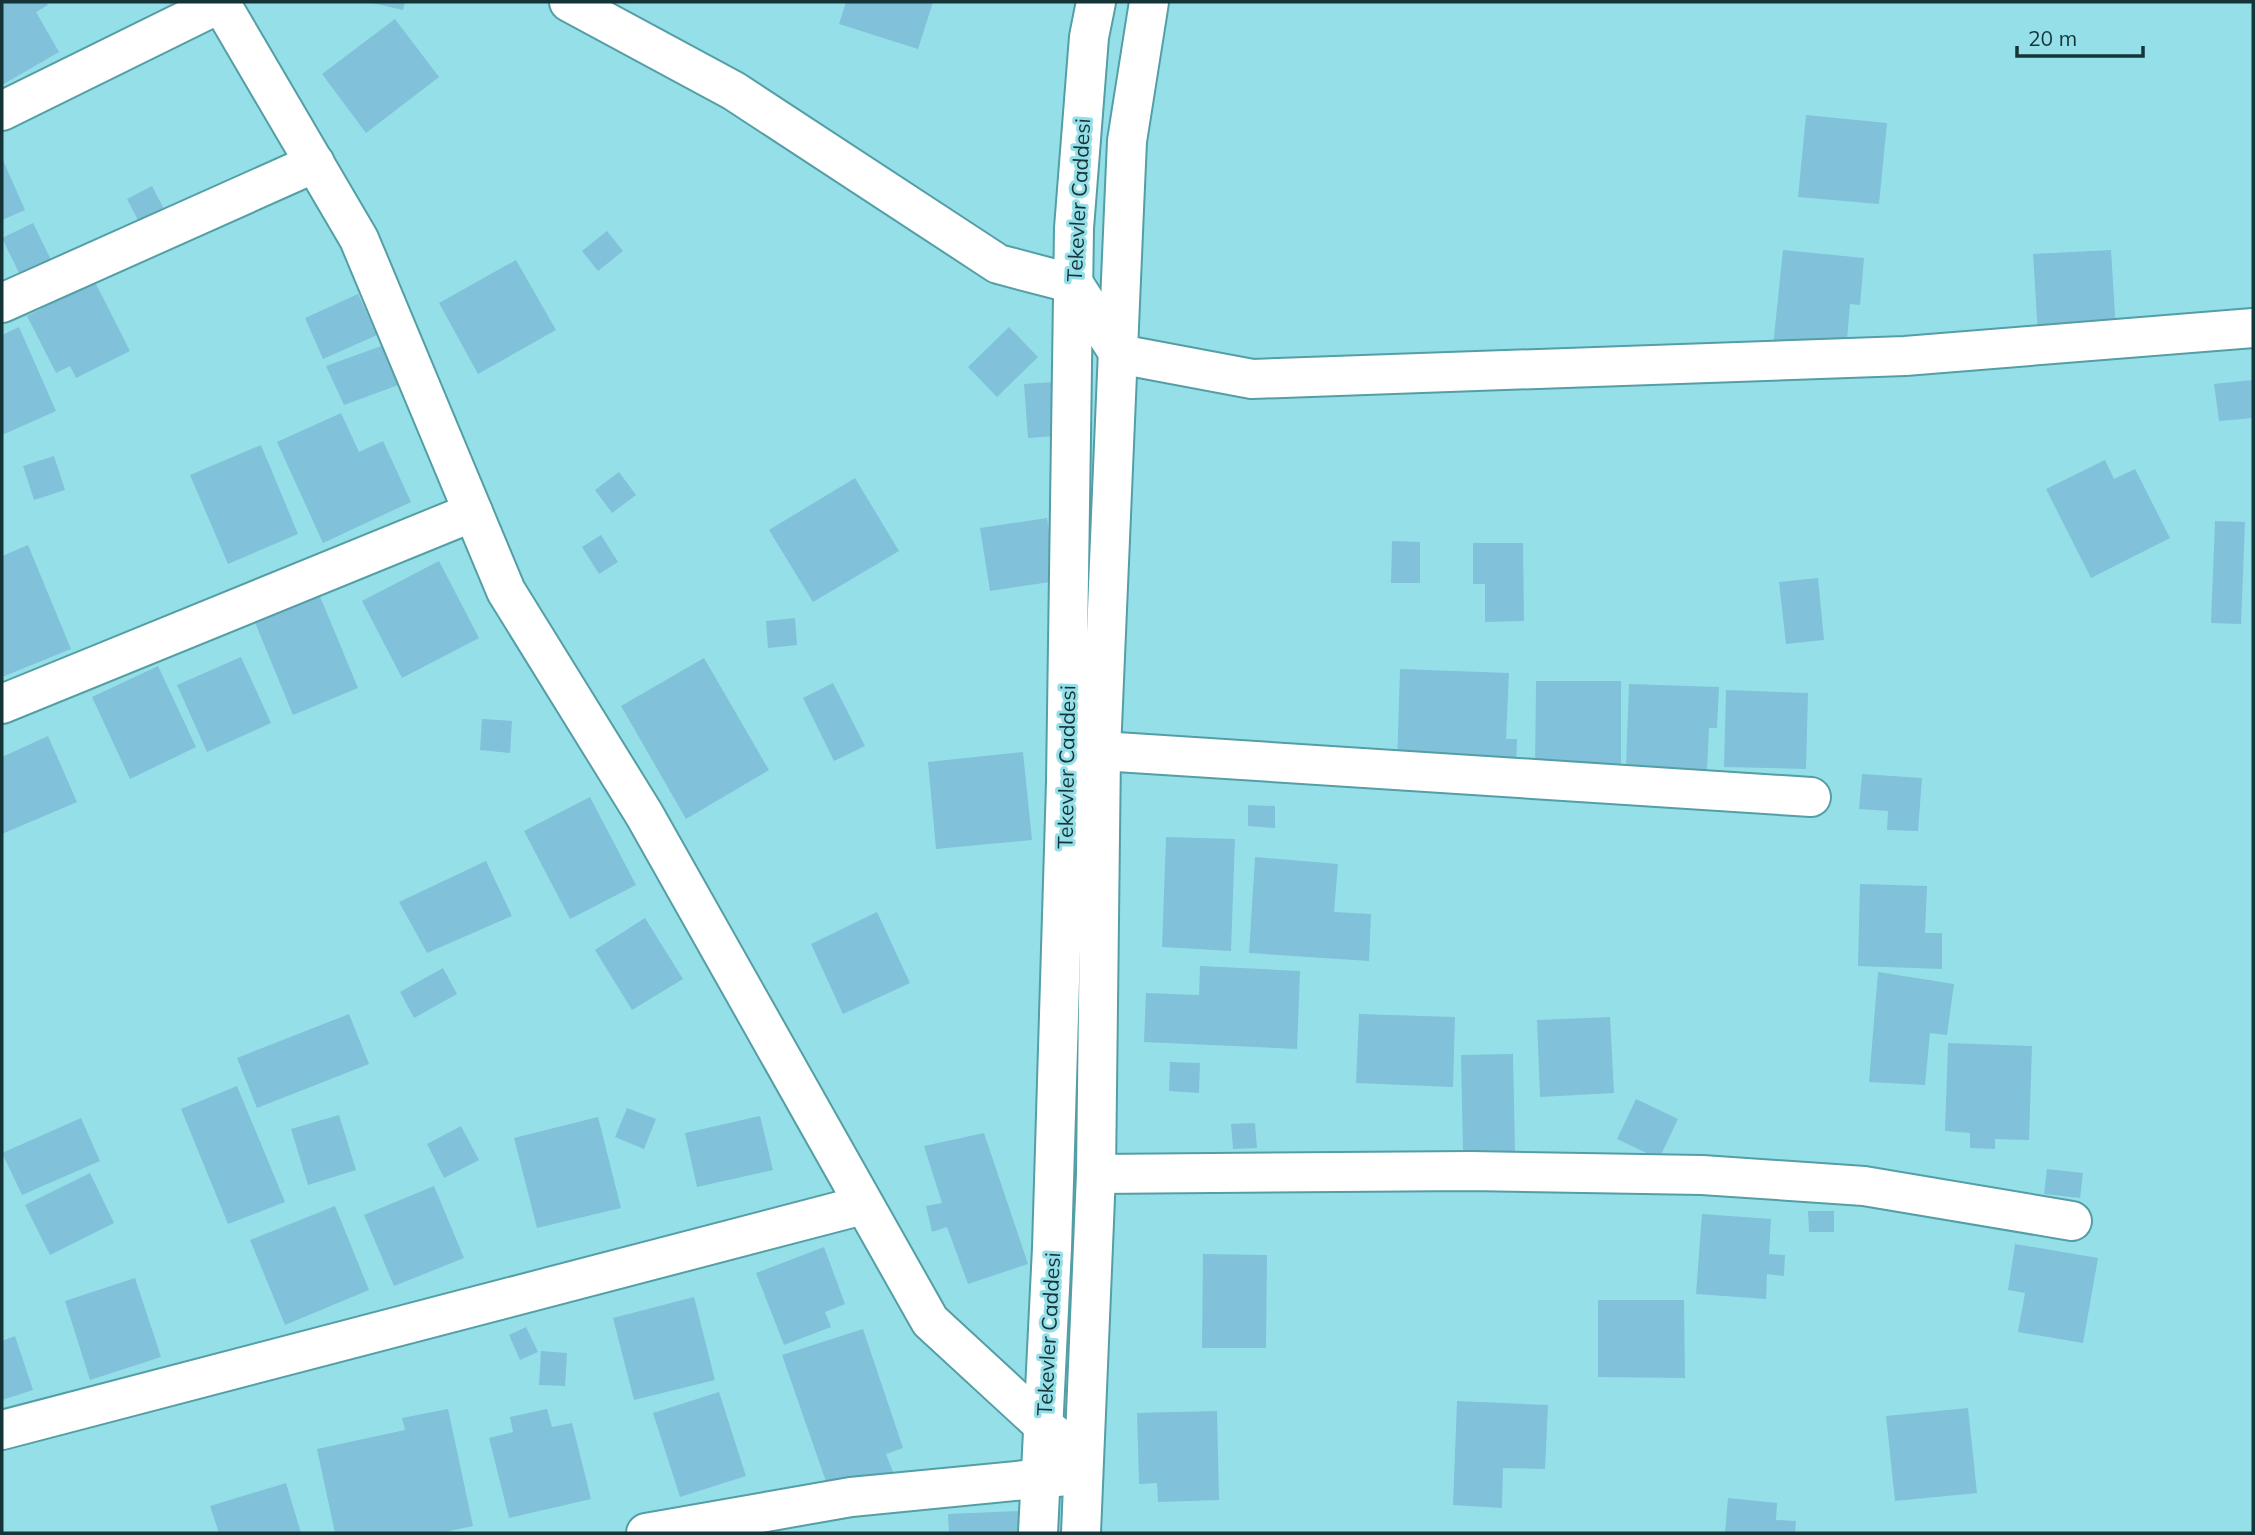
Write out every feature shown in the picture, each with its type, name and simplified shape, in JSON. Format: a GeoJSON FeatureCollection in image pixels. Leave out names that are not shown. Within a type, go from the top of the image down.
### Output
{"type":"FeatureCollection","features":[{"type":"Feature","properties":{"kind":"street"},"geometry":{"type":"LineString","coordinates":[[2,111],[221,2],[359,239],[506,592],[644,814],[930,1321],[1044,1426],[1083,1466]]}},
{"type":"Feature","properties":{"kind":"street"},"geometry":{"type":"LineString","coordinates":[[569,2],[734,91],[998,264],[1074,284],[1119,354],[1252,379],[1905,356],[2253,328]]}},
{"type":"Feature","properties":{"kind":"street","name":"Tekevler Caddesi"},"geometry":{"type":"LineString","coordinates":[[1038,1533],[1066,782],[1077,175],[1089,37],[1096,2]]}},
{"type":"Feature","properties":{"kind":"street"},"geometry":{"type":"LineString","coordinates":[[1080,1533],[1096,1174],[1101,751],[1127,141],[1149,2]]}},
{"type":"Feature","properties":{"kind":"street"},"geometry":{"type":"LineString","coordinates":[[2,303],[315,163]]}},
{"type":"Feature","properties":{"kind":"street"},"geometry":{"type":"LineString","coordinates":[[2,704],[473,512]]}},
{"type":"Feature","properties":{"kind":"street"},"geometry":{"type":"LineString","coordinates":[[1101,751],[1811,797]]}},
{"type":"Feature","properties":{"kind":"street"},"geometry":{"type":"LineString","coordinates":[[1096,1174],[1471,1171],[1702,1175],[1864,1186],[2073,1221]]}},
{"type":"Feature","properties":{"kind":"street"},"geometry":{"type":"LineString","coordinates":[[2,1430],[863,1205]]}},
{"type":"Feature","properties":{"kind":"street"},"geometry":{"type":"LineString","coordinates":[[646,1533],[851,1497],[1041,1477],[1083,1466]]}},
{"type":"Feature","properties":{"kind":"building"},"geometry":{"type":"Polygon","coordinates":[[[2,2],[46,2],[48,5],[36,12],[59,52],[2,85],[2,2]]]}},
{"type":"Feature","properties":{"kind":"building"},"geometry":{"type":"Polygon","coordinates":[[[368,2],[405,2],[403,10],[368,2]]]}},
{"type":"Feature","properties":{"kind":"building"},"geometry":{"type":"Polygon","coordinates":[[[846,2],[933,2],[918,49],[839,24],[846,2]]]}},
{"type":"Feature","properties":{"kind":"building"},"geometry":{"type":"Polygon","coordinates":[[[395,19],[439,77],[366,133],[322,74],[395,19]]]}},
{"type":"Feature","properties":{"kind":"building"},"geometry":{"type":"Polygon","coordinates":[[[1806,115],[1887,123],[1879,204],[1798,197],[1806,115]]]}},
{"type":"Feature","properties":{"kind":"building"},"geometry":{"type":"Polygon","coordinates":[[[2,158],[25,210],[2,220],[2,158]]]}},
{"type":"Feature","properties":{"kind":"building"},"geometry":{"type":"Polygon","coordinates":[[[152,186],[165,211],[140,224],[127,199],[152,186]]]}},
{"type":"Feature","properties":{"kind":"building"},"geometry":{"type":"Polygon","coordinates":[[[33,223],[53,264],[22,279],[2,238],[33,223]]]}},
{"type":"Feature","properties":{"kind":"building"},"geometry":{"type":"Polygon","coordinates":[[[607,231],[623,251],[598,271],[582,251],[607,231]]]}},
{"type":"Feature","properties":{"kind":"building"},"geometry":{"type":"Polygon","coordinates":[[[1783,250],[1864,258],[1860,305],[1850,304],[1846,353],[1773,346],[1783,250]]]}},
{"type":"Feature","properties":{"kind":"building"},"geometry":{"type":"Polygon","coordinates":[[[2111,250],[2116,330],[2038,335],[2033,254],[2111,250]]]}},
{"type":"Feature","properties":{"kind":"building"},"geometry":{"type":"Polygon","coordinates":[[[516,260],[556,330],[478,374],[439,303],[516,260]]]}},
{"type":"Feature","properties":{"kind":"building"},"geometry":{"type":"Polygon","coordinates":[[[95,282],[130,351],[76,378],[70,366],[56,373],[27,316],[95,282]]]}},
{"type":"Feature","properties":{"kind":"building"},"geometry":{"type":"Polygon","coordinates":[[[358,294],[377,335],[323,359],[305,318],[358,294]]]}},
{"type":"Feature","properties":{"kind":"building"},"geometry":{"type":"Polygon","coordinates":[[[19,327],[56,411],[2,435],[2,335],[19,327]]]}},
{"type":"Feature","properties":{"kind":"building"},"geometry":{"type":"Polygon","coordinates":[[[1009,327],[1038,357],[997,397],[968,367],[1009,327]]]}},
{"type":"Feature","properties":{"kind":"building"},"geometry":{"type":"Polygon","coordinates":[[[387,344],[401,384],[344,405],[326,366],[387,344]]]}},
{"type":"Feature","properties":{"kind":"building"},"geometry":{"type":"Polygon","coordinates":[[[2253,380],[2253,418],[2219,421],[2214,384],[2253,380]]]}},
{"type":"Feature","properties":{"kind":"building"},"geometry":{"type":"Polygon","coordinates":[[[1067,381],[1071,435],[1028,438],[1024,384],[1067,381]]]}},
{"type":"Feature","properties":{"kind":"building"},"geometry":{"type":"Polygon","coordinates":[[[341,413],[359,452],[383,441],[411,502],[323,543],[277,442],[341,413]]]}},
{"type":"Feature","properties":{"kind":"building"},"geometry":{"type":"Polygon","coordinates":[[[261,445],[298,534],[228,564],[190,475],[261,445]]]}},
{"type":"Feature","properties":{"kind":"building"},"geometry":{"type":"Polygon","coordinates":[[[54,456],[65,490],[34,500],[23,466],[54,456]]]}},
{"type":"Feature","properties":{"kind":"building"},"geometry":{"type":"Polygon","coordinates":[[[2105,460],[2114,479],[2135,469],[2170,538],[2091,578],[2046,489],[2105,460]]]}},
{"type":"Feature","properties":{"kind":"building"},"geometry":{"type":"Polygon","coordinates":[[[619,472],[636,495],[612,513],[595,490],[619,472]]]}},
{"type":"Feature","properties":{"kind":"building"},"geometry":{"type":"Polygon","coordinates":[[[855,478],[899,551],[813,602],[769,530],[855,478]]]}},
{"type":"Feature","properties":{"kind":"building"},"geometry":{"type":"Polygon","coordinates":[[[1047,518],[1057,581],[990,591],[980,528],[1047,518]]]}},
{"type":"Feature","properties":{"kind":"building"},"geometry":{"type":"Polygon","coordinates":[[[2215,521],[2245,522],[2241,624],[2211,623],[2215,521]]]}},
{"type":"Feature","properties":{"kind":"building"},"geometry":{"type":"Polygon","coordinates":[[[601,535],[618,562],[599,574],[582,547],[601,535]]]}},
{"type":"Feature","properties":{"kind":"building"},"geometry":{"type":"Polygon","coordinates":[[[1392,541],[1420,542],[1420,583],[1391,583],[1392,541]]]}},
{"type":"Feature","properties":{"kind":"building"},"geometry":{"type":"Polygon","coordinates":[[[1473,543],[1523,543],[1524,621],[1485,622],[1485,584],[1473,584],[1473,543]]]}},
{"type":"Feature","properties":{"kind":"building"},"geometry":{"type":"Polygon","coordinates":[[[28,545],[71,649],[2,677],[2,556],[28,545]]]}},
{"type":"Feature","properties":{"kind":"building"},"geometry":{"type":"Polygon","coordinates":[[[439,561],[479,638],[402,678],[362,601],[439,561]]]}},
{"type":"Feature","properties":{"kind":"building"},"geometry":{"type":"Polygon","coordinates":[[[1818,578],[1824,640],[1786,644],[1779,582],[1818,578]]]}},
{"type":"Feature","properties":{"kind":"building"},"geometry":{"type":"Polygon","coordinates":[[[319,594],[358,688],[293,715],[254,620],[319,594]]]}},
{"type":"Feature","properties":{"kind":"building"},"geometry":{"type":"Polygon","coordinates":[[[795,618],[797,645],[768,648],[766,621],[795,618]]]}},
{"type":"Feature","properties":{"kind":"building"},"geometry":{"type":"Polygon","coordinates":[[[241,657],[271,723],[207,752],[177,685],[241,657]]]}},
{"type":"Feature","properties":{"kind":"building"},"geometry":{"type":"Polygon","coordinates":[[[704,658],[769,770],[686,819],[621,706],[704,658]]]}},
{"type":"Feature","properties":{"kind":"building"},"geometry":{"type":"Polygon","coordinates":[[[158,666],[196,747],[130,779],[92,697],[158,666]]]}},
{"type":"Feature","properties":{"kind":"building"},"geometry":{"type":"Polygon","coordinates":[[[1400,669],[1509,673],[1506,739],[1517,739],[1516,769],[1397,765],[1400,669]]]}},
{"type":"Feature","properties":{"kind":"building"},"geometry":{"type":"Polygon","coordinates":[[[1536,681],[1621,681],[1621,768],[1535,768],[1536,681]]]}},
{"type":"Feature","properties":{"kind":"building"},"geometry":{"type":"Polygon","coordinates":[[[833,683],[865,746],[834,761],[803,698],[833,683]]]}},
{"type":"Feature","properties":{"kind":"building"},"geometry":{"type":"Polygon","coordinates":[[[1629,684],[1719,687],[1717,728],[1709,728],[1707,770],[1626,768],[1629,684]]]}},
{"type":"Feature","properties":{"kind":"building"},"geometry":{"type":"Polygon","coordinates":[[[1726,690],[1808,693],[1806,769],[1724,767],[1726,690]]]}},
{"type":"Feature","properties":{"kind":"building"},"geometry":{"type":"Polygon","coordinates":[[[482,719],[512,721],[510,753],[480,750],[482,719]]]}},
{"type":"Feature","properties":{"kind":"building"},"geometry":{"type":"Polygon","coordinates":[[[48,736],[77,802],[2,834],[2,757],[48,736]]]}},
{"type":"Feature","properties":{"kind":"building"},"geometry":{"type":"Polygon","coordinates":[[[1023,752],[1032,840],[936,849],[928,762],[1023,752]]]}},
{"type":"Feature","properties":{"kind":"building"},"geometry":{"type":"Polygon","coordinates":[[[1862,774],[1922,778],[1918,831],[1887,830],[1888,811],[1859,809],[1862,774]]]}},
{"type":"Feature","properties":{"kind":"building"},"geometry":{"type":"Polygon","coordinates":[[[590,797],[636,885],[570,919],[524,831],[590,797]]]}},
{"type":"Feature","properties":{"kind":"building"},"geometry":{"type":"Polygon","coordinates":[[[1248,805],[1275,806],[1275,828],[1248,826],[1248,805]]]}},
{"type":"Feature","properties":{"kind":"building"},"geometry":{"type":"Polygon","coordinates":[[[1166,837],[1235,839],[1231,951],[1162,947],[1166,837]]]}},
{"type":"Feature","properties":{"kind":"building"},"geometry":{"type":"Polygon","coordinates":[[[1255,857],[1338,864],[1334,912],[1371,914],[1369,961],[1249,953],[1255,857]]]}},
{"type":"Feature","properties":{"kind":"building"},"geometry":{"type":"Polygon","coordinates":[[[486,861],[512,916],[427,953],[399,902],[486,861]]]}},
{"type":"Feature","properties":{"kind":"building"},"geometry":{"type":"Polygon","coordinates":[[[1860,884],[1927,886],[1925,933],[1942,933],[1942,969],[1858,966],[1860,884]]]}},
{"type":"Feature","properties":{"kind":"building"},"geometry":{"type":"Polygon","coordinates":[[[877,912],[910,983],[843,1014],[811,944],[877,912]]]}},
{"type":"Feature","properties":{"kind":"building"},"geometry":{"type":"Polygon","coordinates":[[[645,918],[683,979],[632,1010],[595,950],[645,918]]]}},
{"type":"Feature","properties":{"kind":"building"},"geometry":{"type":"Polygon","coordinates":[[[1200,966],[1300,971],[1297,1049],[1144,1042],[1146,993],[1199,995],[1200,966]]]}},
{"type":"Feature","properties":{"kind":"building"},"geometry":{"type":"Polygon","coordinates":[[[443,968],[457,994],[414,1018],[400,992],[443,968]]]}},
{"type":"Feature","properties":{"kind":"building"},"geometry":{"type":"Polygon","coordinates":[[[1878,972],[1954,984],[1947,1035],[1930,1033],[1925,1085],[1869,1082],[1878,972]]]}},
{"type":"Feature","properties":{"kind":"building"},"geometry":{"type":"Polygon","coordinates":[[[349,1014],[369,1064],[257,1108],[237,1058],[349,1014]]]}},
{"type":"Feature","properties":{"kind":"building"},"geometry":{"type":"Polygon","coordinates":[[[1359,1014],[1455,1017],[1453,1087],[1356,1083],[1359,1014]]]}},
{"type":"Feature","properties":{"kind":"building"},"geometry":{"type":"Polygon","coordinates":[[[1610,1017],[1614,1093],[1540,1097],[1537,1020],[1610,1017]]]}},
{"type":"Feature","properties":{"kind":"building"},"geometry":{"type":"Polygon","coordinates":[[[1948,1043],[2032,1046],[2029,1140],[1995,1139],[1995,1149],[1970,1148],[1970,1133],[1945,1131],[1948,1043]]]}},
{"type":"Feature","properties":{"kind":"building"},"geometry":{"type":"Polygon","coordinates":[[[1513,1054],[1515,1152],[1463,1153],[1461,1055],[1513,1054]]]}},
{"type":"Feature","properties":{"kind":"building"},"geometry":{"type":"Polygon","coordinates":[[[1170,1062],[1200,1063],[1199,1093],[1169,1091],[1170,1062]]]}},
{"type":"Feature","properties":{"kind":"building"},"geometry":{"type":"Polygon","coordinates":[[[237,1086],[285,1202],[228,1224],[181,1109],[237,1086]]]}},
{"type":"Feature","properties":{"kind":"building"},"geometry":{"type":"Polygon","coordinates":[[[1636,1099],[1678,1119],[1659,1159],[1617,1139],[1636,1099]]]}},
{"type":"Feature","properties":{"kind":"building"},"geometry":{"type":"Polygon","coordinates":[[[627,1108],[656,1119],[644,1149],[615,1137],[627,1108]]]}},
{"type":"Feature","properties":{"kind":"building"},"geometry":{"type":"Polygon","coordinates":[[[339,1115],[356,1170],[308,1185],[291,1129],[339,1115]]]}},
{"type":"Feature","properties":{"kind":"building"},"geometry":{"type":"Polygon","coordinates":[[[760,1116],[773,1170],[697,1187],[685,1133],[760,1116]]]}},
{"type":"Feature","properties":{"kind":"building"},"geometry":{"type":"Polygon","coordinates":[[[598,1117],[621,1208],[537,1228],[514,1138],[598,1117]]]}},
{"type":"Feature","properties":{"kind":"building"},"geometry":{"type":"Polygon","coordinates":[[[81,1118],[100,1161],[22,1195],[2,1153],[81,1118]]]}},
{"type":"Feature","properties":{"kind":"building"},"geometry":{"type":"Polygon","coordinates":[[[1255,1123],[1257,1148],[1233,1149],[1231,1124],[1255,1123]]]}},
{"type":"Feature","properties":{"kind":"building"},"geometry":{"type":"Polygon","coordinates":[[[461,1126],[479,1160],[444,1178],[427,1144],[461,1126]]]}},
{"type":"Feature","properties":{"kind":"building"},"geometry":{"type":"Polygon","coordinates":[[[984,1133],[1028,1264],[968,1284],[947,1227],[932,1232],[926,1206],[942,1203],[924,1146],[984,1133]]]}},
{"type":"Feature","properties":{"kind":"building"},"geometry":{"type":"Polygon","coordinates":[[[2047,1169],[2083,1173],[2080,1198],[2044,1194],[2047,1169]]]}},
{"type":"Feature","properties":{"kind":"building"},"geometry":{"type":"Polygon","coordinates":[[[90,1173],[114,1223],[50,1255],[25,1205],[90,1173]]]}},
{"type":"Feature","properties":{"kind":"building"},"geometry":{"type":"Polygon","coordinates":[[[434,1186],[464,1258],[394,1286],[364,1215],[434,1186]]]}},
{"type":"Feature","properties":{"kind":"building"},"geometry":{"type":"Polygon","coordinates":[[[335,1206],[369,1290],[285,1325],[250,1240],[335,1206]]]}},
{"type":"Feature","properties":{"kind":"building"},"geometry":{"type":"Polygon","coordinates":[[[1808,1211],[1834,1211],[1834,1232],[1809,1232],[1808,1211]]]}},
{"type":"Feature","properties":{"kind":"building"},"geometry":{"type":"Polygon","coordinates":[[[1702,1214],[1771,1219],[1769,1254],[1785,1255],[1784,1276],[1767,1274],[1766,1299],[1696,1294],[1702,1214]]]}},
{"type":"Feature","properties":{"kind":"building"},"geometry":{"type":"Polygon","coordinates":[[[2015,1244],[2098,1258],[2083,1343],[2018,1332],[2025,1293],[2008,1290],[2015,1244]]]}},
{"type":"Feature","properties":{"kind":"building"},"geometry":{"type":"Polygon","coordinates":[[[824,1247],[845,1304],[825,1312],[831,1327],[784,1345],[756,1273],[824,1247]]]}},
{"type":"Feature","properties":{"kind":"building"},"geometry":{"type":"Polygon","coordinates":[[[1203,1254],[1267,1255],[1266,1348],[1202,1348],[1203,1254]]]}},
{"type":"Feature","properties":{"kind":"building"},"geometry":{"type":"Polygon","coordinates":[[[135,1278],[161,1357],[90,1380],[65,1301],[135,1278]]]}},
{"type":"Feature","properties":{"kind":"building"},"geometry":{"type":"Polygon","coordinates":[[[694,1297],[715,1380],[634,1400],[613,1318],[694,1297]]]}},
{"type":"Feature","properties":{"kind":"building"},"geometry":{"type":"Polygon","coordinates":[[[1598,1300],[1684,1300],[1685,1378],[1598,1377],[1598,1300]]]}},
{"type":"Feature","properties":{"kind":"building"},"geometry":{"type":"Polygon","coordinates":[[[526,1327],[538,1352],[520,1360],[509,1335],[526,1327]]]}},
{"type":"Feature","properties":{"kind":"building"},"geometry":{"type":"Polygon","coordinates":[[[863,1329],[903,1448],[886,1454],[893,1472],[830,1493],[782,1355],[863,1329]]]}},
{"type":"Feature","properties":{"kind":"building"},"geometry":{"type":"Polygon","coordinates":[[[15,1336],[33,1390],[2,1400],[2,1341],[15,1336]]]}},
{"type":"Feature","properties":{"kind":"building"},"geometry":{"type":"Polygon","coordinates":[[[541,1351],[567,1353],[565,1386],[539,1385],[541,1351]]]}},
{"type":"Feature","properties":{"kind":"building"},"geometry":{"type":"Polygon","coordinates":[[[719,1392],[746,1476],[680,1497],[653,1413],[719,1392]]]}},
{"type":"Feature","properties":{"kind":"building"},"geometry":{"type":"Polygon","coordinates":[[[1457,1401],[1548,1405],[1545,1469],[1503,1468],[1502,1508],[1453,1505],[1457,1401]]]}},
{"type":"Feature","properties":{"kind":"building"},"geometry":{"type":"Polygon","coordinates":[[[1968,1408],[1977,1493],[1895,1501],[1886,1416],[1968,1408]]]}},
{"type":"Feature","properties":{"kind":"building"},"geometry":{"type":"Polygon","coordinates":[[[448,1409],[473,1526],[440,1533],[335,1533],[317,1449],[405,1430],[402,1418],[448,1409]]]}},
{"type":"Feature","properties":{"kind":"building"},"geometry":{"type":"Polygon","coordinates":[[[547,1409],[552,1427],[572,1423],[591,1499],[509,1518],[489,1438],[513,1432],[510,1417],[547,1409]]]}},
{"type":"Feature","properties":{"kind":"building"},"geometry":{"type":"Polygon","coordinates":[[[1217,1411],[1219,1500],[1158,1502],[1157,1483],[1139,1484],[1137,1413],[1217,1411]]]}},
{"type":"Feature","properties":{"kind":"building"},"geometry":{"type":"Polygon","coordinates":[[[286,1483],[301,1533],[219,1533],[210,1506],[286,1483]]]}},
{"type":"Feature","properties":{"kind":"building"},"geometry":{"type":"Polygon","coordinates":[[[1728,1498],[1777,1503],[1776,1520],[1796,1521],[1795,1533],[1725,1533],[1728,1498]]]}},
{"type":"Feature","properties":{"kind":"building"},"geometry":{"type":"Polygon","coordinates":[[[1018,1511],[1019,1533],[949,1533],[948,1514],[1018,1511]]]}}]}
